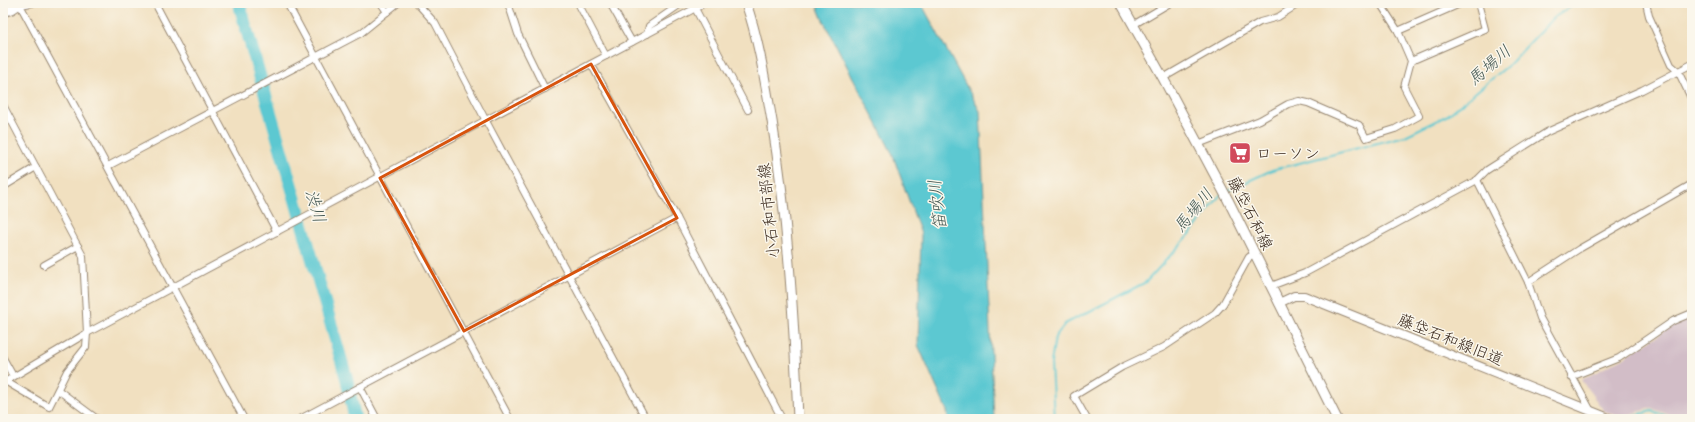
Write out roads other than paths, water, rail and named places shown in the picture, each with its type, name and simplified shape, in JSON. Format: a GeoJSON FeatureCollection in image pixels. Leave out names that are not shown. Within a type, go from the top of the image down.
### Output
{"type":"FeatureCollection","features":[{"type":"Feature","properties":{"kind":"main road","name":"小石和市部線"},"geometry":{"type":"LineString","coordinates":[[746,3],[759,47],[777,154],[790,280],[798,419]]}},
{"type":"Feature","properties":{"kind":"main road","name":"藤垈石和線"},"geometry":{"type":"LineString","coordinates":[[1121,3],[1163,78],[1219,184],[1337,419]]}},
{"type":"Feature","properties":{"kind":"main road"},"geometry":{"type":"LineString","coordinates":[[3,12],[21,4]]}},
{"type":"Feature","properties":{"kind":"street"},"geometry":{"type":"LineString","coordinates":[[32,3],[21,4],[244,419]]}},
{"type":"Feature","properties":{"kind":"street"},"geometry":{"type":"LineString","coordinates":[[155,3],[277,232]]}},
{"type":"Feature","properties":{"kind":"street"},"geometry":{"type":"LineString","coordinates":[[287,3],[510,419]]}},
{"type":"Feature","properties":{"kind":"street"},"geometry":{"type":"LineString","coordinates":[[381,3],[387,12]]}},
{"type":"Feature","properties":{"kind":"street"},"geometry":{"type":"LineString","coordinates":[[108,166],[361,33],[398,3]]}},
{"type":"Feature","properties":{"kind":"street"},"geometry":{"type":"LineString","coordinates":[[417,3],[435,23],[646,419]]}},
{"type":"Feature","properties":{"kind":"street"},"geometry":{"type":"LineString","coordinates":[[508,3],[518,34],[545,89]]}},
{"type":"Feature","properties":{"kind":"street"},"geometry":{"type":"LineString","coordinates":[[578,3],[606,56]]}},
{"type":"Feature","properties":{"kind":"street"},"geometry":{"type":"LineString","coordinates":[[610,3],[632,42]]}},
{"type":"Feature","properties":{"kind":"street"},"geometry":{"type":"LineString","coordinates":[[647,34],[649,26],[682,3]]}},
{"type":"Feature","properties":{"kind":"street"},"geometry":{"type":"LineString","coordinates":[[3,105],[83,256],[88,333],[86,347],[67,371],[49,407],[4,382],[88,333],[173,287],[294,224],[705,3]]}},
{"type":"Feature","properties":{"kind":"street"},"geometry":{"type":"LineString","coordinates":[[1133,25],[1170,3]]}},
{"type":"Feature","properties":{"kind":"street"},"geometry":{"type":"LineString","coordinates":[[1163,78],[1260,22],[1278,17],[1300,3]]}},
{"type":"Feature","properties":{"kind":"street"},"geometry":{"type":"LineString","coordinates":[[1198,144],[1260,120],[1288,104],[1299,101],[1308,103],[1359,125],[1366,138],[1395,129],[1419,116],[1404,87],[1412,61],[1398,31],[1380,3]]}},
{"type":"Feature","properties":{"kind":"street"},"geometry":{"type":"LineString","coordinates":[[1398,31],[1462,3]]}},
{"type":"Feature","properties":{"kind":"street"},"geometry":{"type":"LineString","coordinates":[[1412,61],[1485,29],[1478,3]]}},
{"type":"Feature","properties":{"kind":"street"},"geometry":{"type":"LineString","coordinates":[[1646,3],[1649,16],[1671,66],[1678,71],[1692,100]]}},
{"type":"Feature","properties":{"kind":"street"},"geometry":{"type":"LineString","coordinates":[[697,12],[748,110]]}},
{"type":"Feature","properties":{"kind":"street"},"geometry":{"type":"LineString","coordinates":[[591,64],[677,218],[782,419]]}},
{"type":"Feature","properties":{"kind":"street"},"geometry":{"type":"LineString","coordinates":[[1271,286],[1305,273],[1477,180],[1487,170],[1547,132],[1642,90],[1692,64]]}},
{"type":"Feature","properties":{"kind":"street"},"geometry":{"type":"LineString","coordinates":[[3,187],[36,167]]}},
{"type":"Feature","properties":{"kind":"street"},"geometry":{"type":"LineString","coordinates":[[1477,180],[1528,282],[1540,318],[1591,411]]}},
{"type":"Feature","properties":{"kind":"street"},"geometry":{"type":"LineString","coordinates":[[1528,282],[1579,249],[1692,184]]}},
{"type":"Feature","properties":{"kind":"street"},"geometry":{"type":"LineString","coordinates":[[300,419],[677,218]]}},
{"type":"Feature","properties":{"kind":"street"},"geometry":{"type":"LineString","coordinates":[[44,265],[78,246]]}},
{"type":"Feature","properties":{"kind":"street"},"geometry":{"type":"LineString","coordinates":[[1086,419],[1074,396],[1122,367],[1164,347],[1215,314],[1223,304],[1249,257],[1254,254]]}},
{"type":"Feature","properties":{"kind":"street","name":"藤垈石和線旧道"},"geometry":{"type":"LineString","coordinates":[[1279,303],[1294,296],[1304,296],[1611,419]]}},
{"type":"Feature","properties":{"kind":"street"},"geometry":{"type":"LineString","coordinates":[[1571,377],[1619,358],[1673,321],[1692,313]]}},
{"type":"Feature","properties":{"kind":"street"},"geometry":{"type":"LineString","coordinates":[[3,358],[13,376]]}},
{"type":"Feature","properties":{"kind":"street"},"geometry":{"type":"LineString","coordinates":[[357,388],[377,419]]}},
{"type":"Feature","properties":{"kind":"street"},"geometry":{"type":"LineString","coordinates":[[58,390],[96,419]]}},
{"type":"Feature","properties":{"kind":"water","name":"笛吹川"},"geometry":{"type":"Polygon","coordinates":[[[816,3],[921,3],[980,111],[994,419],[948,419],[947,411],[918,345],[921,234],[892,153],[822,18],[816,3]]]}},
{"type":"Feature","properties":{"kind":"waterway","name":"渋川"},"geometry":{"type":"LineString","coordinates":[[239,3],[347,380],[355,419]]}},
{"type":"Feature","properties":{"kind":"waterway","name":"馬場川"},"geometry":{"type":"LineString","coordinates":[[1227,191],[1272,170],[1405,136],[1448,115],[1510,64],[1553,18],[1577,3]]}},
{"type":"Feature","properties":{"kind":"waterway","name":"馬場川"},"geometry":{"type":"LineString","coordinates":[[1054,419],[1051,363],[1055,337],[1065,324],[1146,282],[1191,233],[1221,194]]}},
{"type":"Feature","properties":{"kind":"waterway"},"geometry":{"type":"LineString","coordinates":[[1620,419],[1652,411],[1674,419]]}},
{"type":"Feature","properties":{"kind":"place","name":"ローソン"},"geometry":{"type":"Point","coordinates":[1240,153]}}]}
